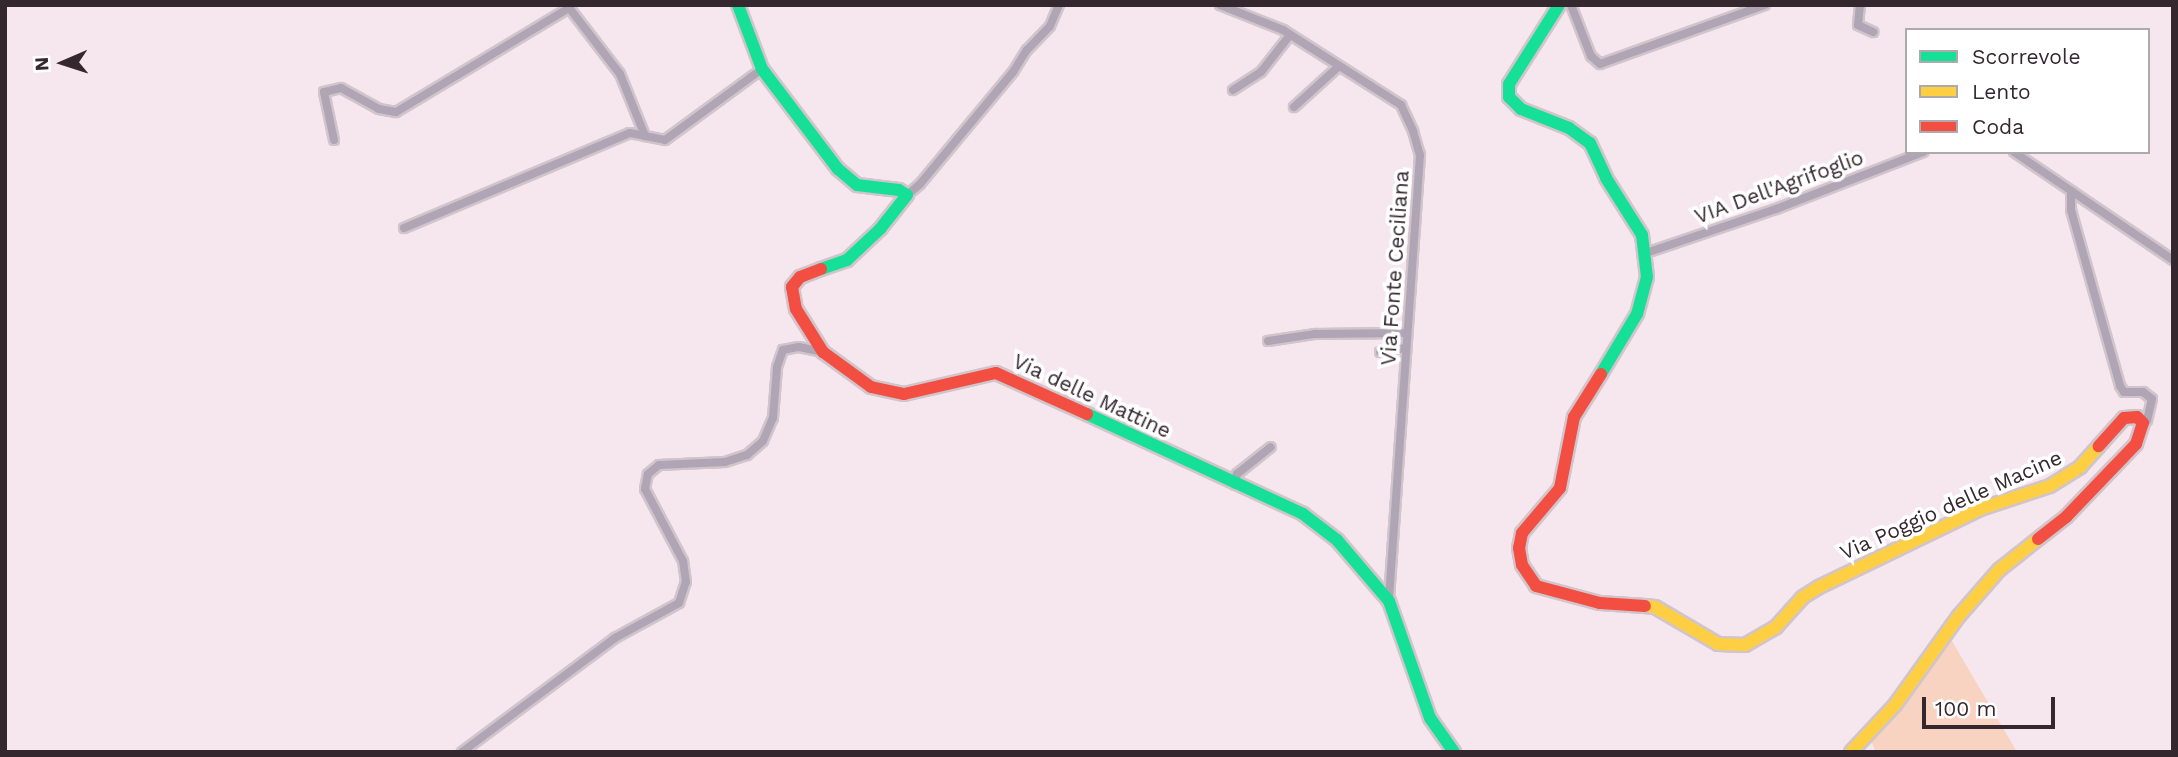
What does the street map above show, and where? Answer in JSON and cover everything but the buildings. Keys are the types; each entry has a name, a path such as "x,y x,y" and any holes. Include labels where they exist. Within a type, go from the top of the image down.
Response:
{"street":[{"path":"738,5 741,22 762,69 838,169 857,185 899,190 907,195 920,184 1013,72 1027,50 1050,26 1059,5"},
{"name":"Via Fonte Ceciliana","path":"1220,5 1290,35 1401,106 1413,131 1420,155 1388,601"},
{"name":"Via Poggio delle Macine","path":"1559,5 1509,84 1509,97 1521,109 1569,128 1590,143 1606,178 1637,223 1646,253 1643,299 1574,417 1560,488 1527,525 1520,539 1520,556 1526,573 1536,586 1546,591 1600,603 1645,604 1667,612 1718,643 1745,645 1776,627 1803,597 1819,587 1979,509 2050,486 2080,467 2123,418 2137,417 2143,423"},
{"path":"1571,5 1591,56 1600,64 1765,5"},
{"path":"1860,5 1858,25 1873,32"},
{"path":"334,140 324,92 341,88 379,109 396,112 568,7 620,74 645,136"},
{"path":"1233,90 1261,72 1290,35"},
{"path":"1294,107 1339,66"},
{"path":"404,228 630,133 665,141 762,69"},
{"name":"VIA Dell'Agrifoglio","path":"1646,253 1776,209 1918,154"},
{"path":"2017,154 2173,260"},
{"path":"1851,752 1895,705 1958,617 1999,570 2066,517 2136,444 2142,433 2152,399 2149,394 2143,392 2124,392 2120,386 2071,210 2071,191"},
{"name":"Via delle Mattine","path":"907,195 880,229 847,260 800,277 792,286 796,309 823,352 871,387 904,394 996,373 1024,383 1235,485 1303,514 1337,540 1388,601 1430,718 1454,752"},
{"path":"1268,341 1315,334 1407,332"},
{"path":"462,752 615,638 679,603 686,582 683,561 645,489 648,474 659,465 725,462 747,455 763,441 773,418 777,367 783,350 799,346 823,352"},
{"path":"1380,352 1406,348"},
{"path":"1235,485 1237,474 1271,447"}],"shaded area":[{"path":"1952,641 2017,752 1876,752 1871,741 1941,645"}],"traffic: fast":[{"path":"738,5 762,69 838,169 857,185 899,190 907,195 880,229 847,260 821,269"},
{"path":"1559,5 1509,84 1509,97 1521,109 1569,128 1590,143 1606,178 1642,235 1647,277 1637,314 1601,374"},
{"path":"1087,414 1303,514 1337,540 1389,601 1430,718 1454,752"}],"traffic: slow":[{"path":"1645,606 1655,607 1718,644 1745,645 1776,627 1803,597 1819,587 1980,509 2050,486 2080,467 2099,446"},
{"path":"1851,752 1895,705 1958,617 1999,570 2038,539"}],"traffic: jam":[{"path":"821,269 800,277 792,287 796,309 823,352 871,387 904,394 996,373 1087,414"},
{"path":"1601,374 1574,417 1560,488 1522,533 1519,548 1522,565 1536,586 1600,603 1645,606"},
{"path":"2038,539 2066,517 2136,444 2143,423 2137,417 2124,418 2099,446"}]}
